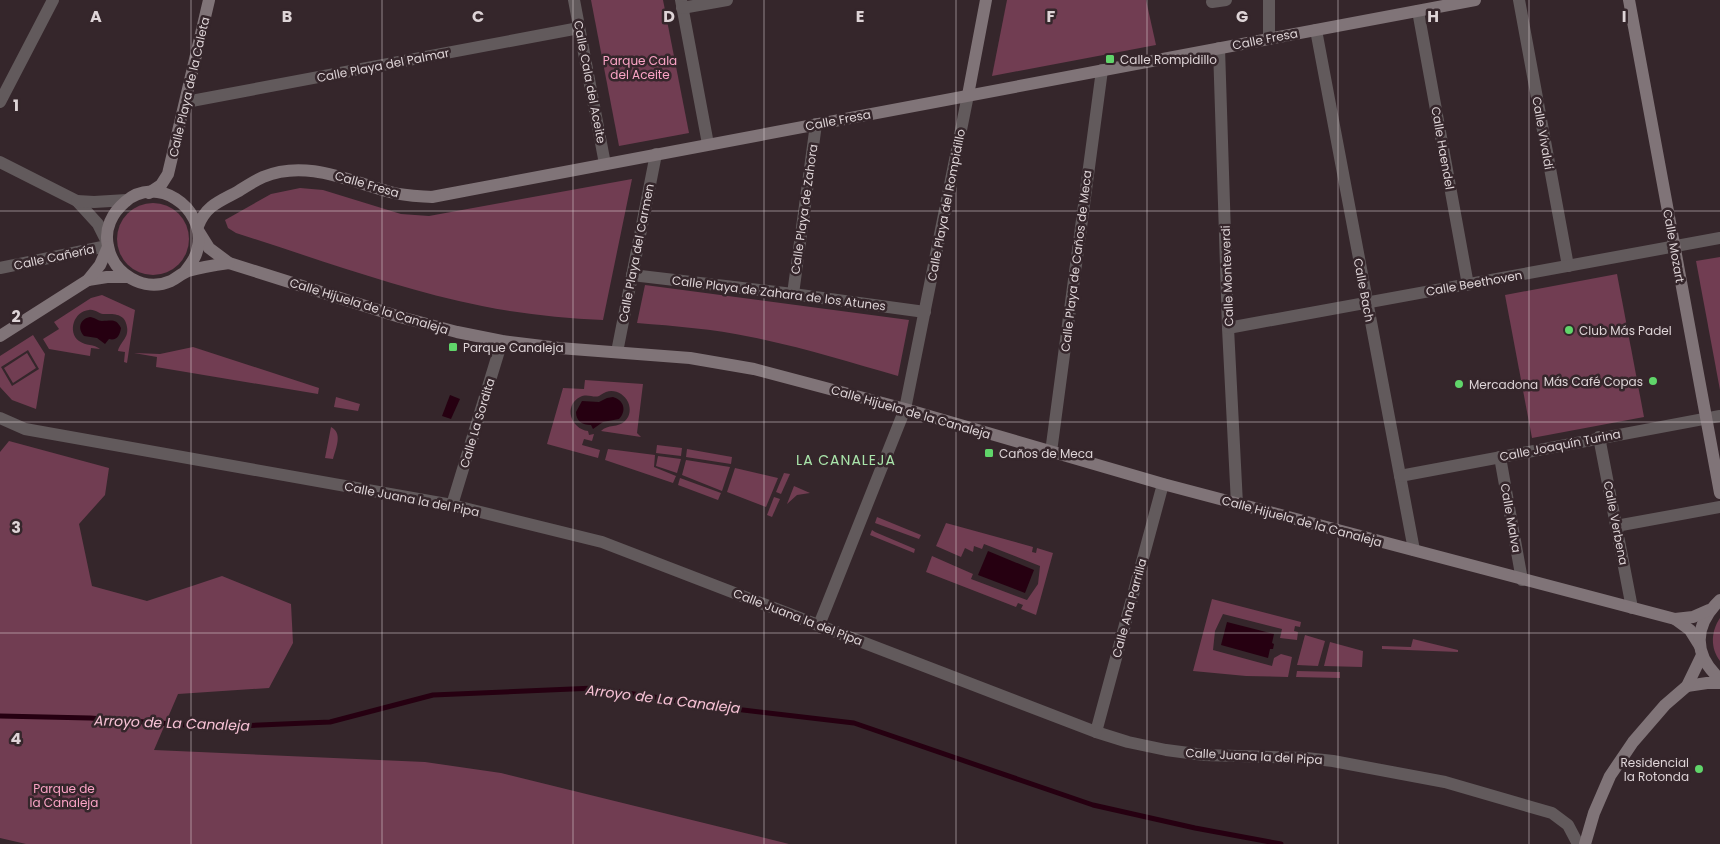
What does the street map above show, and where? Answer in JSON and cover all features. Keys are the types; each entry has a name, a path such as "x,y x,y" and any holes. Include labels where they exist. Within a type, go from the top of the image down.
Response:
{"street":[{"path":"0,102 53,0"},
{"name":"Calle Playa de la Caleta","path":"149,193 161,185 168,174 209,0"},
{"name":"Calle Cala del Aceite","path":"574,0 605,164"},
{"path":"708,144 681,4 727,0"},
{"name":"Calle Playa del Rompidillo","path":"819,625 905,409 986,0"},
{"path":"1212,2 1226,0"},
{"path":"1269,39 1270,0"},
{"name":"Calle Fresa","path":"208,208 264,177 292,171 320,172 344,177 391,192 411,196 432,197 1475,0"},
{"name":"Calle Vivaldi","path":"1519,0 1568,266"},
{"name":"Calle Mozart","path":"1629,0 1720,492"},
{"name":"Calle Haendel","path":"1418,11 1468,285"},
{"name":"Calle Playa del Palmar","path":"186,102 579,28"},
{"name":"Calle Bach","path":"1316,30 1414,550"},
{"name":"Calle Monteverdi","path":"1220,48 1228,328 1237,504"},
{"name":"Calle Playa de Caños de Meca","path":"1051,452 1102,70"},
{"name":"Calle Playa de Zahora","path":"793,294 816,124"},
{"name":"Calle Playa del Carmen","path":"617,352 656,154"},
{"path":"0,162 77,200 89,212 107,244 109,255 117,268 128,278"},
{"name":"Calle Playa de la Caleta","path":"168,174 171,188 181,203"},
{"path":"77,200 94,202 127,200 141,194 157,192 172,196 181,203 196,208 208,208"},
{"name":"Calle Hijuela de la Canaleja","path":"0,336 88,280 100,265 107,244 108,225 116,211 127,200"},
{"name":"Calle Hijuela de la Canaleja","path":"181,203 194,217 198,229 209,248 229,263 400,317 457,332 502,341 559,348 690,358 754,369 905,409 1163,484 1675,619 1693,617 1709,610"},
{"path":"184,273 193,261 198,247 198,229 201,217 208,208"},
{"name":"Calle Beethoven","path":"1228,328 1720,238"},
{"name":"Calle Cañería","path":"0,268 107,244"},
{"name":"Calle Hijuela de la Canaleja","path":"88,280 107,277 128,278 142,283 157,284 171,281 184,273 206,266 229,263"},
{"name":"Calle Playa de Zahara de los Atunes","path":"632,275 925,312"},
{"name":"Calle La Sordita","path":"452,505 502,341"},
{"name":"Calle Joaquín Turina","path":"1400,476 1599,437 1720,416"},
{"name":"Calle Juana la del Pipa","path":"0,418 24,429 452,505 602,542 1096,732 1128,742 1204,755 1306,758 1333,761 1446,782 1552,813 1568,825 1578,844"},
{"name":"Calle Verbena","path":"1599,437 1632,608"},
{"name":"Calle Malva","path":"1500,457 1522,580"},
{"name":"Calle Ana Parrilla","path":"1096,732 1163,484"},
{"path":"1616,526 1720,507"},
{"path":"1585,844 1594,813 1610,776 1628,748 1665,705 1687,686 1701,651 1701,626 1709,610 1720,600"},
{"name":"Calle Hijuela de la Canaleja","path":"1675,619 1690,630 1711,671 1720,679"},
{"path":"1687,686 1707,682 1720,683"}],"green space":[{"name":"Parque Cala del Aceite","path":"591,0 663,0 689,133 619,146"},
{"path":"1007,0 1146,0 1156,45 992,76"},
{"path":"632,179 603,320 557,317 512,311 420,291 236,233 228,228 225,220 271,194 300,188 323,190 401,214 429,216"},
{"path":"153,203 173,209 183,219 189,239 183,259 173,269 153,275 133,269 123,259 117,239 123,219 133,209"},
{"path":"1720,257 1720,390 1696,261"},
{"name":"Club Más Padel","path":"1617,274 1644,417 1532,438 1505,295"},
{"path":"645,285 909,320 898,376 807,350 737,334 637,323"},
{"path":"102,295 135,310 127,363 124,362 125,352 118,351 127,334 126,322 118,315 101,314 93,310 84,311 79,314 74,323 73,332 79,341 100,349 91,348 90,356 49,349 43,339 59,329 54,322 91,298"},
{"path":"33,335 45,354 36,409 12,400 0,387 0,356","holes":["28,350 39,369 12,386 1,367"]},
{"path":"193,347 319,388 318,394 156,367 157,357 134,353 160,354"},
{"path":"27,353 36,368 13,383 4,368"},
{"path":"585,380 643,384 637,433 641,437 601,431 607,427 622,423 627,419 630,412 628,402 624,397 619,393 609,391 599,396 585,395 580,397 575,401 571,411 571,417 577,426 588,431 589,435 594,434 592,441 584,439 582,445 600,450 598,458 547,444 563,388 584,389"},
{"path":"336,397 360,404 358,411 334,407"},
{"path":"331,427 335,430 338,437 333,459 325,458"},
{"name":"Parque de la Canaleja","path":"9,441 109,468 105,495 79,524 92,586 147,601 222,576 291,604 293,643 269,688 178,694 154,750 425,762 501,773 789,844 26,844 0,838 0,452"},
{"path":"657,445 682,448 681,456 656,453"},
{"path":"608,449 655,455 654,467 676,476 673,483 605,460"},
{"path":"687,449 732,457 731,464 686,457"},
{"path":"658,456 681,459 677,473 656,466"},
{"path":"686,460 730,467 722,491 682,475"},
{"path":"735,468 778,478 766,507 727,492"},
{"path":"784,473 790,474 781,494 776,492"},
{"path":"680,478 721,493 718,500 678,485"},
{"path":"794,486 810,493 797,495 787,504"},
{"path":"774,497 780,499 772,517 767,515"},
{"path":"877,517 921,535 919,539 875,523"},
{"path":"946,523 1033,547 1032,552 1036,553 1037,548 1053,553 1036,615 1021,609 1023,605 1018,603 1016,607 926,572 932,556 973,574 971,579 1027,600 1038,584 1040,566 984,544 982,549 974,546 973,552 965,548 961,557 936,546"},
{"path":"872,530 915,549 914,553 870,535"},
{"path":"1212,599 1301,622 1300,627 1295,626 1294,631 1298,632 1297,640 1280,638 1282,629 1223,614 1215,631 1213,650 1272,666 1274,658 1281,654 1292,657 1288,677 1246,676 1193,671"},
{"path":"1720,618 1720,661 1713,645 1713,634"},
{"path":"1305,635 1325,641 1318,666 1297,665"},
{"path":"1413,639 1458,650 1458,652 1382,649 1382,646 1411,647"},
{"path":"1330,642 1363,651 1362,667 1324,666"},
{"path":"1297,671 1340,672 1340,678 1296,677"}],"shaded area":[{"path":"90,317 100,321 115,321 121,328 119,335 114,339 109,339 105,344 97,338 84,336 80,327 84,320"},
{"path":"450,395 460,399 451,419 442,416"},
{"path":"613,397 622,403 624,409 619,419 603,422 593,429 591,425 578,420 576,412 582,401 599,402"},
{"path":"988,551 1034,570 1025,593 978,575"},
{"path":"1227,622 1274,634 1273,649 1270,649 1268,658 1221,645"}],"waterway":[{"name":"Arroyo de La Canaleja","path":"0,716 90,718 214,727 330,722 433,695 595,688 718,707 854,723 1093,805 1195,828 1281,844"}],"place":[{"name":"Calle Rompidillo","path":"1110,59"},
{"name":"Club Más Padel","path":"1569,330"},
{"name":"Parque Canaleja","path":"453,347"},
{"name":"Más Café Copas","path":"1653,381"},
{"name":"Mercadona","path":"1459,384"},
{"name":"Caños de Meca","path":"989,453"},
{"name":"Residencial la Rotonda","path":"1699,769"}],"district":[{"name":"LA CANALEJA","path":"846,460"}]}
